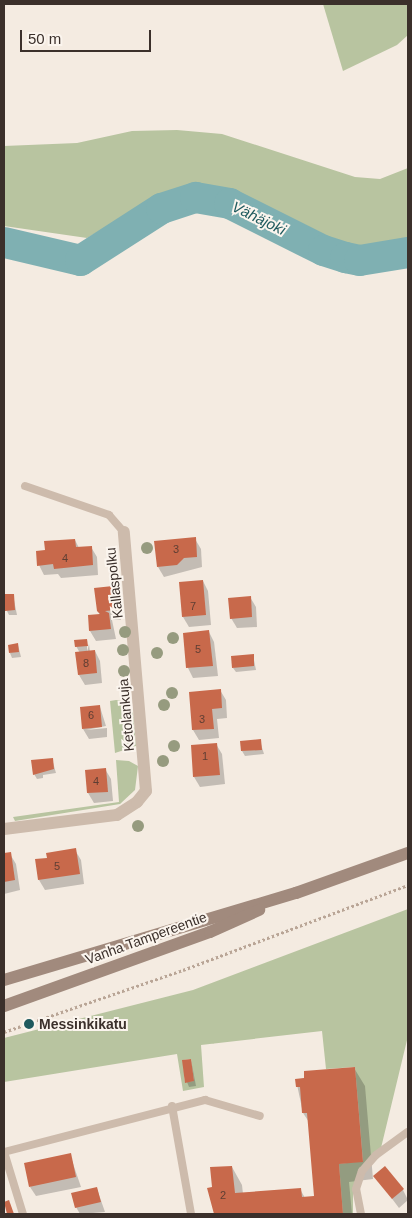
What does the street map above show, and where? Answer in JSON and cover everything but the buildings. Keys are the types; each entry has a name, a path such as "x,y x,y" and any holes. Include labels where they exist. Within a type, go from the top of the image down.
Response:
{"main road":[{"name":"Vanha Tampereentie","path":"4,980 296,893 408,853"},
{"name":"Vanha Tampereentie","path":"4,1006 210,932 296,893"}],"street":[{"name":"Kallaspolku","path":"124,532 134,631"},
{"name":"Ketolankuja","path":"4,829 117,815 142,796 147,783 134,631"}],"lane":[{"path":"25,486 109,515 120,524 124,532"},
{"path":"23,1214 4,1152 172,1106 205,1100 260,1116"},
{"path":"172,1106 191,1214"},
{"path":"361,1214 356,1189 362,1171 382,1150 408,1132"}],"path":[{"path":"4,1032 183,970 408,885"}],"green space":[{"path":"323,4 408,4 408,35 397,45 343,71"},
{"path":"177,130 222,134 355,177 380,179 408,168 408,245 340,249 238,201 199,190 165,193 87,238 4,226 4,146 77,143 132,131"},
{"path":"110,701 126,701 133,712 136,746 115,753"},
{"path":"116,760 129,761 138,766 135,790 120,804 15,821 13,817 119,802"},
{"path":"408,909 408,1036 381,1148 353,1191 353,1214 343,1214 339,1164 363,1161 355,1067 326,1069 322,1031 201,1045 204,1087 183,1091 177,1054 4,1082 4,1038 193,990","holes":["191,1059 194,1081 185,1082 183,1060"]}],"waterway":[{"name":"Vähäjoki","path":"4,242 80,260 161,208 195,197 229,203 323,250 345,257 359,260 408,252"}],"place":[{"name":"Messinkikatu","path":"29,1024"}]}
